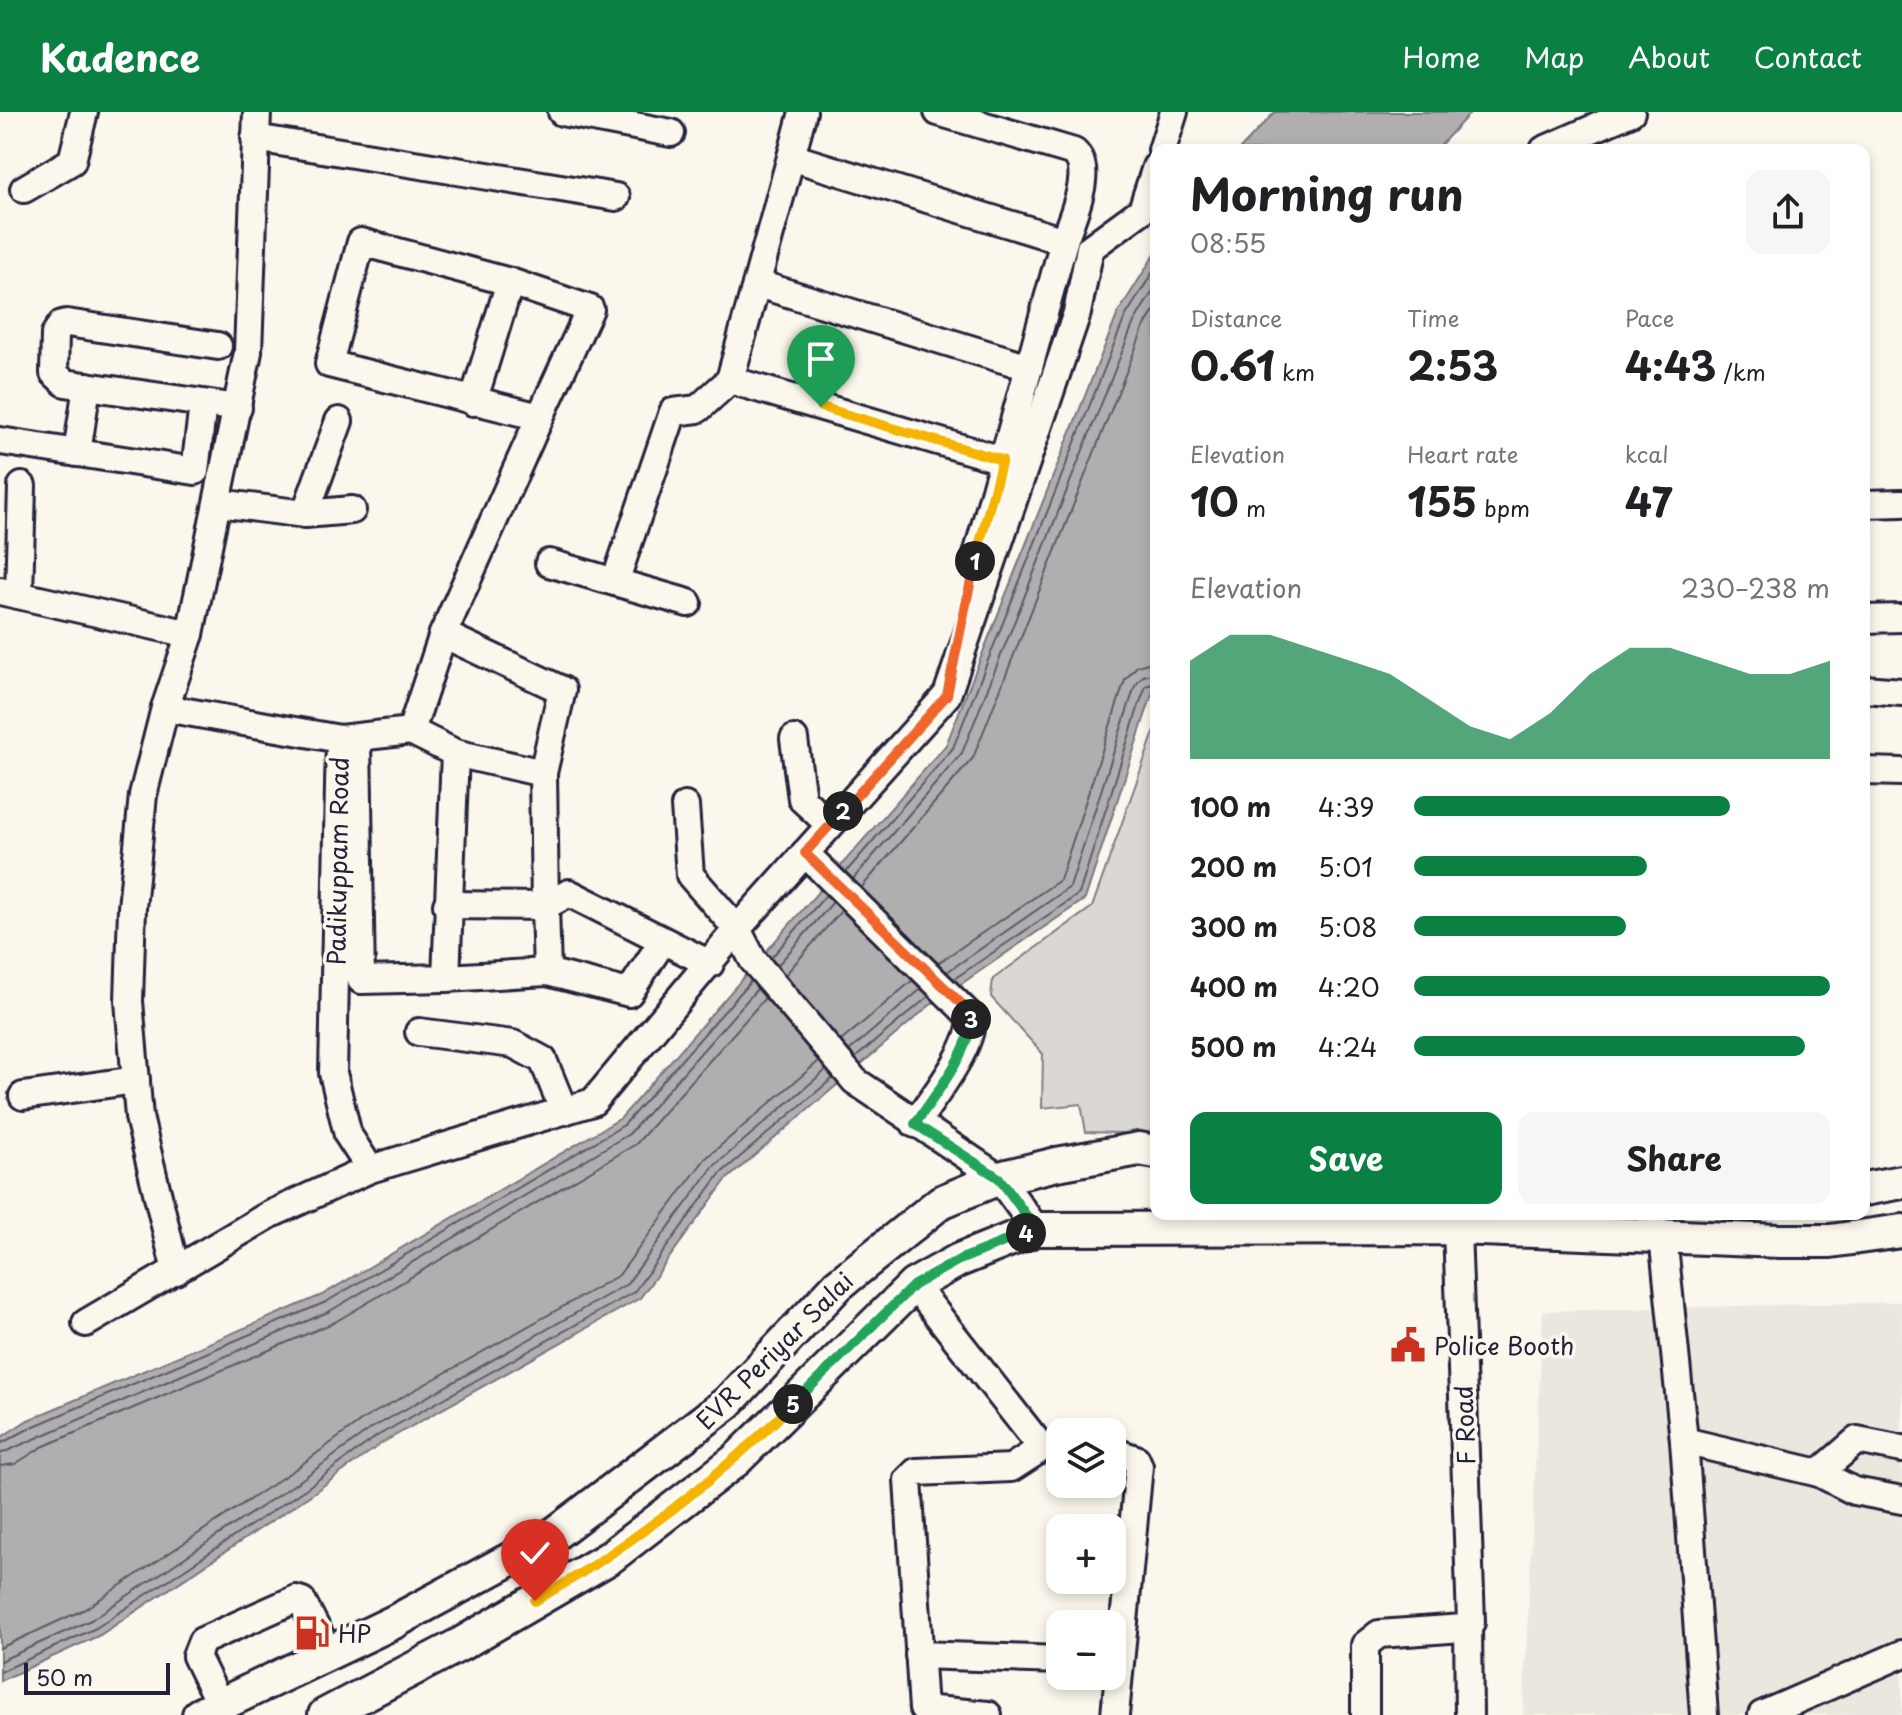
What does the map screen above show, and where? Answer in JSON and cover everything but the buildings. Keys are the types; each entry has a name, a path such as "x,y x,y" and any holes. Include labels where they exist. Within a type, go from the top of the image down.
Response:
{"main road":[{"name":"EVR Periyar Salai","path":"210,1710 329,1653 548,1539 727,1403 838,1285 893,1237 941,1202 999,1178 1139,1149 1150,1151"},
{"path":"1870,1188 1902,1182"},
{"path":"325,1715 461,1644 609,1558 736,1460 914,1285 959,1260 1036,1229 1185,1221 1830,1241 1902,1231"}],"street":[{"path":"24,189 72,161 84,112"},
{"path":"176,1271 139,1117 129,1001 132,908 143,795 165,708 190,634 248,352 257,112"},
{"path":"562,112 671,133"},
{"path":"615,582 673,412 698,409 730,380 803,112"},
{"path":"938,112 1074,152 1080,158 1084,174 966,595 947,695"},
{"path":"1164,144 1174,112"},
{"path":"1558,144 1631,112"},
{"path":"255,138 616,197"},
{"path":"791,157 1064,241"},
{"path":"86,1323 269,1215 370,1169 593,1102 737,929 947,695 1077,313 1090,248 1142,210 1150,185"},
{"path":"411,731 443,634 590,309 510,282 361,242 329,364 540,417"},
{"path":"473,402 510,282"},
{"path":"758,284 1029,367"},
{"path":"218,346 94,325 62,324 55,334 56,378 65,383 238,408"},
{"path":"730,380 1002,460"},
{"path":"77,453 87,386"},
{"path":"0,441 195,471 203,404"},
{"path":"305,514 339,421"},
{"path":"22,486 9,593 190,634"},
{"path":"218,503 305,514 352,510"},
{"path":"1870,504 1902,503"},
{"path":"549,563 688,603"},
{"path":"1870,619 1902,618"},
{"path":"443,634 562,690 543,773 547,972"},
{"path":"1870,689 1902,692"},
{"name":"Padikuppam Road","path":"165,708 348,738 333,1073 348,1135 370,1169"},
{"path":"543,773 455,753 411,731 348,738 361,980 547,972 629,993 662,942"},
{"path":"794,739 802,799 830,825"},
{"path":"446,978 455,753"},
{"path":"1870,771 1902,772"},
{"path":"685,806 690,875 737,929 753,960 855,1081 999,1178 1036,1229"},
{"path":"805,853 968,1010 972,1023 947,1077 915,1124"},
{"path":"447,905 545,906 569,893 710,964"},
{"path":"419,1032 513,1044 543,1060 564,1111"},
{"path":"23,1096 136,1080"},
{"name":"F Road","path":"1457,1228 1469,1715"},
{"path":"1663,1236 1684,1441 1704,1715"},
{"path":"914,1285 1046,1441"},
{"path":"1819,1473 1857,1440 1902,1449"},
{"path":"1684,1441 1819,1473 1854,1491 1902,1500"},
{"path":"988,1715 924,1710 909,1476 916,1472 1011,1468 1046,1450"},
{"path":"1122,1610 1139,1466 1136,1459 1126,1456"},
{"path":"210,1710 196,1656 202,1641 288,1600 302,1601 329,1653"},
{"path":"1365,1715 1363,1651 1379,1634 1469,1624"},
{"path":"1762,1715 1902,1654"},
{"path":"919,1655 1046,1660"},
{"path":"1115,1690 1115,1715"}],"shaded area":[{"path":"1150,744 1150,1134 1086,1132 1081,1104 1042,1108 1043,1054 991,997 993,979 1092,907"},
{"path":"1902,1302 1902,1715 1523,1715 1543,1311"}],"water":[{"path":"1275,112 1471,112 1442,144 1245,144"},
{"path":"1150,262 1150,700 1085,899 929,1006 726,1180 640,1298 382,1443 312,1494 100,1635 0,1681 0,1438 28,1420 322,1295 621,1118 946,745 1118,313"}],"place":[{"name":"Police Booth","path":"1408,1345"},
{"name":"HP","path":"312,1633"}],"route":[{"path":"535,1601 609,1558 736,1460 914,1285 959,1260 1036,1229 999,1178 915,1124 947,1077 971,1029 968,1010 805,853 947,695 966,595 1002,460 821,407"}]}
